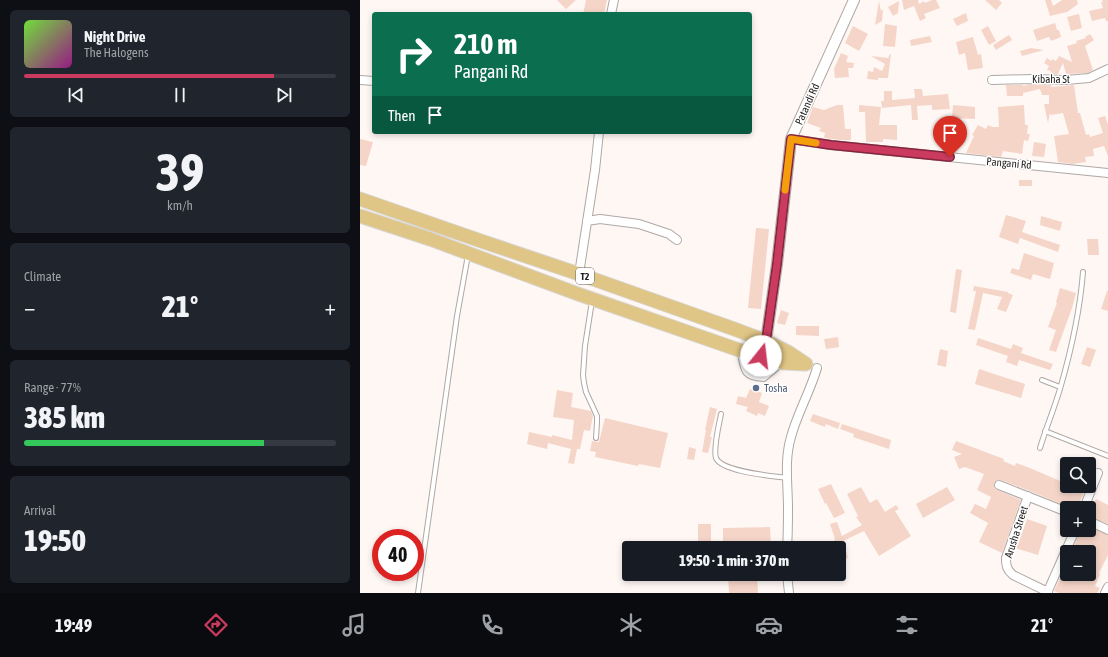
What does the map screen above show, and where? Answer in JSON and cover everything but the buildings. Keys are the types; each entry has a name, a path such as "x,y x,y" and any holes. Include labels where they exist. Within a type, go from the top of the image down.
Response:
{"highway":[{"name":"T2","path":"360,199 579,274 766,341 788,352 806,364 784,363 739,350 592,299 430,239 360,216"},
{"path":"430,239 434,224"},
{"path":"472,255 481,241"}],"street":[{"path":"612,12 614,0"},
{"name":"Patandi Rd","path":"761,356 766,341 777,264 791,139 854,0"},
{"name":"Kibaha St","path":"992,80 1066,80 1089,78 1108,69"},
{"path":"360,80 372,81"},
{"path":"579,274 595,170 599,134"},
{"name":"Pangani Rd","path":"791,139 831,145 1108,173"},
{"path":"587,221 600,219 639,224 669,234 677,240"},
{"path":"787,541 787,478 790,437 813,384 817,368"},
{"path":"1087,501 1098,473"},
{"path":"999,485 1060,509"},
{"name":"Arusha Street","path":"1028,496 1006,558 1006,568 1013,575 1048,592"},
{"path":"1096,524 1108,530"},
{"path":"1048,592 1071,537"},
{"path":"788,581 789,593"},
{"path":"1105,593 1108,587"}],"lane":[{"path":"418,593 457,316 472,255"},
{"path":"1040,448 1067,364 1081,296 1083,272"},
{"path":"592,299 585,346 583,375 586,392 596,416 596,438"},
{"path":"739,350 744,372 759,379 764,380 784,363"},
{"path":"1042,380 1060,387"},
{"path":"720,414 716,440 716,454 720,463 730,468 747,472 787,478"},
{"path":"1045,431 1108,456"}],"slow traffic":[{"path":"785,190 791,139 816,143"}],"place":[{"name":"Tosha","path":"756,388"}],"route":[{"path":"761,356 766,341 777,264 791,139 831,145 950,157"}]}
